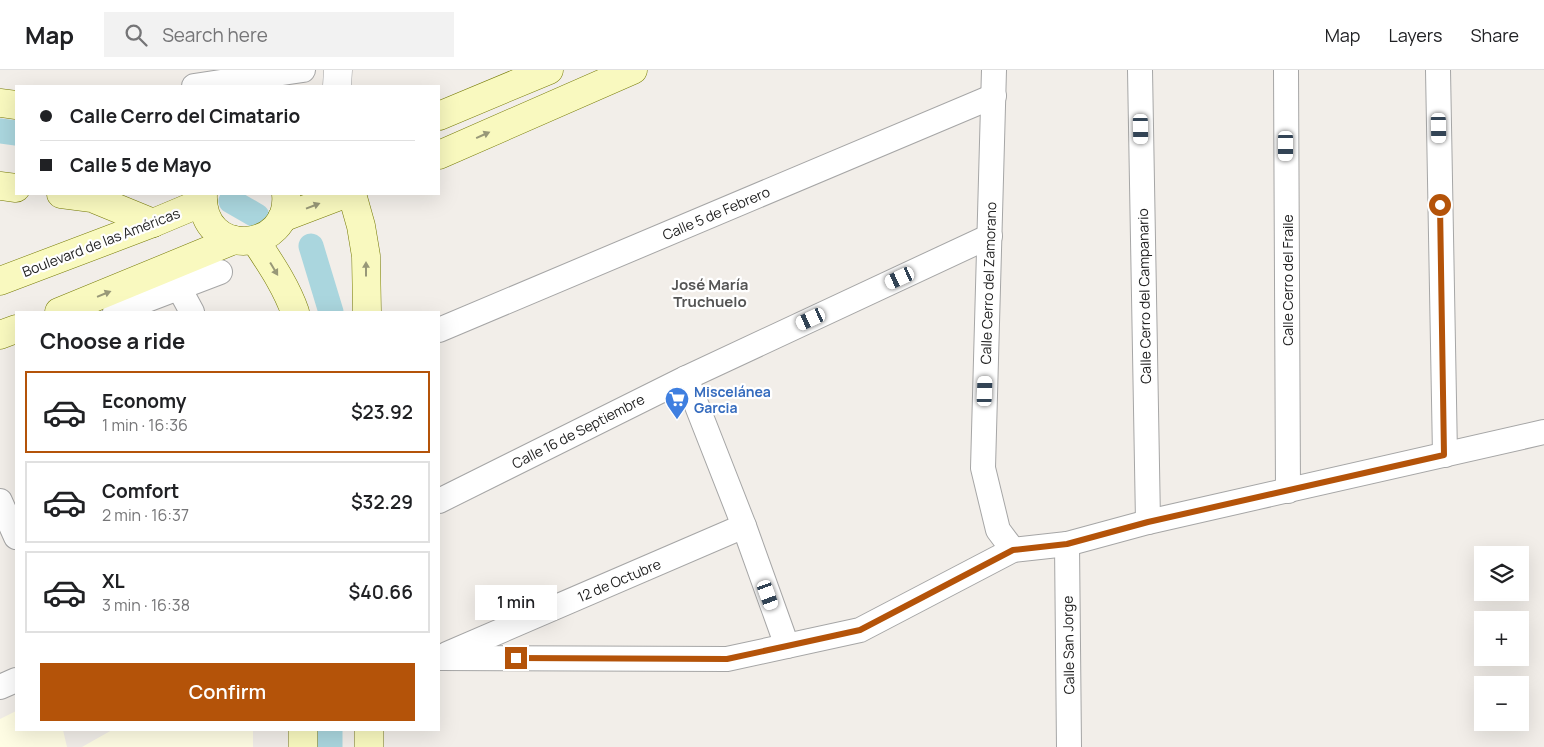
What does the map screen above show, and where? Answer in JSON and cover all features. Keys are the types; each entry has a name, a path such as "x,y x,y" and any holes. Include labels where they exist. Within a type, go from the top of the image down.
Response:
{"main road":[{"path":"440,116 550,70"},
{"path":"440,155 634,70"},
{"path":"0,103 15,105"},
{"path":"0,186 15,188"},
{"path":"69,195 92,198 153,223"},
{"path":"62,311 244,240 272,232 284,206 340,195"},
{"path":"352,195 361,226 366,256 367,311"},
{"path":"203,198 207,220 212,228 222,235 244,240 286,291 295,311"},
{"name":"Boulevard de las Américas","path":"0,281 153,223 203,198"},
{"path":"0,335 15,329"},
{"path":"303,731 303,747"},
{"path":"369,731 369,747"}],"street":[{"path":"188,70 193,85"},
{"path":"200,85 303,70"},
{"path":"338,70 338,85"},
{"name":"Calle Cerro del Zamorano","path":"994,70 983,468 998,530 1013,550"},
{"name":"Calle Cerro del Campanario","path":"1140,70 1148,522"},
{"name":"Calle Cerro del Fraile","path":"1286,70 1288,491"},
{"path":"1438,70 1444,455"},
{"name":"Calle 5 de Febrero","path":"440,330 994,96"},
{"name":"Calle 16 de Septiembre","path":"440,501 686,378 990,236"},
{"path":"118,311 220,272"},
{"path":"179,288 191,311"},
{"path":"686,378 744,526 787,646"},
{"path":"440,658 727,659 860,630 1013,550 1067,544 1148,522 1544,432"},
{"path":"0,501 15,535"},
{"name":"12 de Octubre","path":"440,658 744,526"},
{"name":"Calle San Jorge","path":"1067,544 1069,747"},
{"path":"0,687 15,680"}],"shaded area":[{"path":"15,712 15,731 63,731 67,747 0,747 0,719"},
{"path":"110,731 253,731 253,747 82,747"}],"waterway":[{"path":"0,131 15,133"},
{"path":"231,201 257,216"},
{"path":"311,246 331,311"},
{"path":"330,731 330,747"}],"place":[{"name":"Miscelánea Garcia","path":"677,420"}],"district":[{"name":"José María Truchuelo","path":"710,292"}],"route":[{"path":"516,658 727,659 787,646 860,630 1013,550 1067,544 1148,522 1444,455 1440,205"}]}
